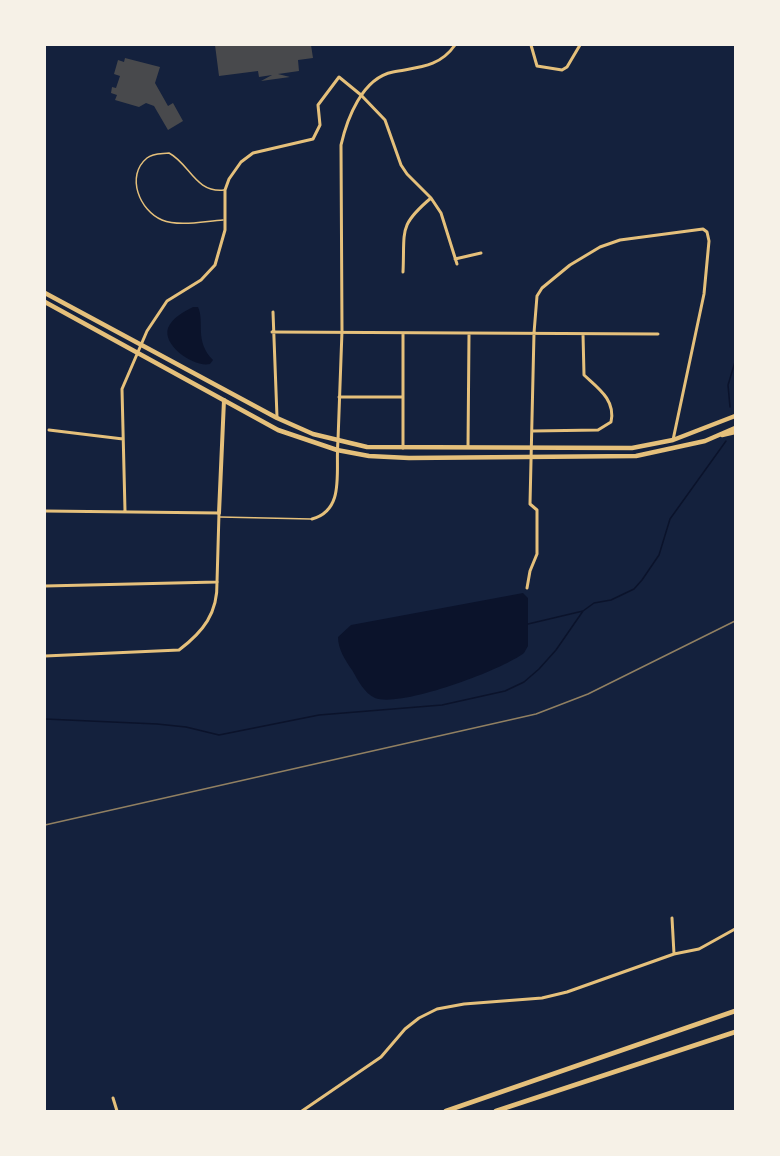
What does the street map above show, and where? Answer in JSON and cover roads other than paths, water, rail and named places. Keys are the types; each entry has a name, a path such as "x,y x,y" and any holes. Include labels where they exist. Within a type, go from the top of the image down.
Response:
{"highway":[{"path":"446,1111 735,1011"},
{"path":"496,1111 735,1032"}],"main road":[{"path":"45,293 277,418 313,435 367,447 632,448 673,440 735,416"},
{"path":"45,302 278,430 337,450 369,456 409,458 636,456 681,448 735,430"},
{"path":"219,515 224,400"}],"street":[{"path":"312,519 323,516 335,502 342,332 341,145 347,119 361,94 384,75 422,68 442,59 455,45"},
{"path":"531,45 537,66 562,70 567,67 580,45"},
{"path":"125,512 122,389 141,344 155,317 167,301 201,280 215,265 223,245 225,190 235,170 253,153 313,139 320,125 318,105 339,77 361,94 385,120 397,156 407,174 431,198 441,213 457,264"},
{"path":"404,272 405,225 411,216 431,198"},
{"path":"527,588 530,571 537,555 537,510 530,504 535,306 542,288 570,265 600,247 620,240 698,229 708,232 709,241 704,294 673,440"},
{"path":"456,259 481,253"},
{"path":"273,312 277,418"},
{"path":"272,332 469,335 658,334"},
{"path":"403,334 403,448"},
{"path":"533,431 598,430 611,422 612,411 608,399 584,375 583,334"},
{"path":"468,449 469,335"},
{"path":"339,397 402,397"},
{"path":"49,430 123,439"},
{"path":"45,511 219,515 216,606 206,623 179,650 45,656"},
{"path":"45,586 217,582"},
{"path":"672,918 674,954"},
{"path":"302,1111 381,1057 405,1029 418,1018 437,1009 464,1004 542,998 567,992 674,954 699,949 735,928"},
{"path":"113,1098 117,1111"}],"lane":[{"path":"224,220 163,220 143,205 138,195 138,175 145,159 153,154 169,153 181,162 198,183 210,189 225,190"},
{"path":"219,515 312,519"}],"water":[{"path":"193,307 198,307 200,313 202,339 207,353 213,360 210,364 196,363 181,354 167,335 172,321"},
{"path":"523,593 528,598 528,646 524,653 495,669 428,693 388,700 375,698 362,686 339,646 338,637 351,625"}],"waterway":[{"path":"730,407 728,385 735,362"},
{"path":"45,719 157,724 186,727 219,735 319,715 442,705 505,691 524,682 539,669 556,650 583,611 594,603 611,600 634,589 642,580 659,555 670,519 726,441"},
{"path":"528,624 583,611"}],"railway":[{"path":"45,825 536,714 588,694 735,621"}]}
